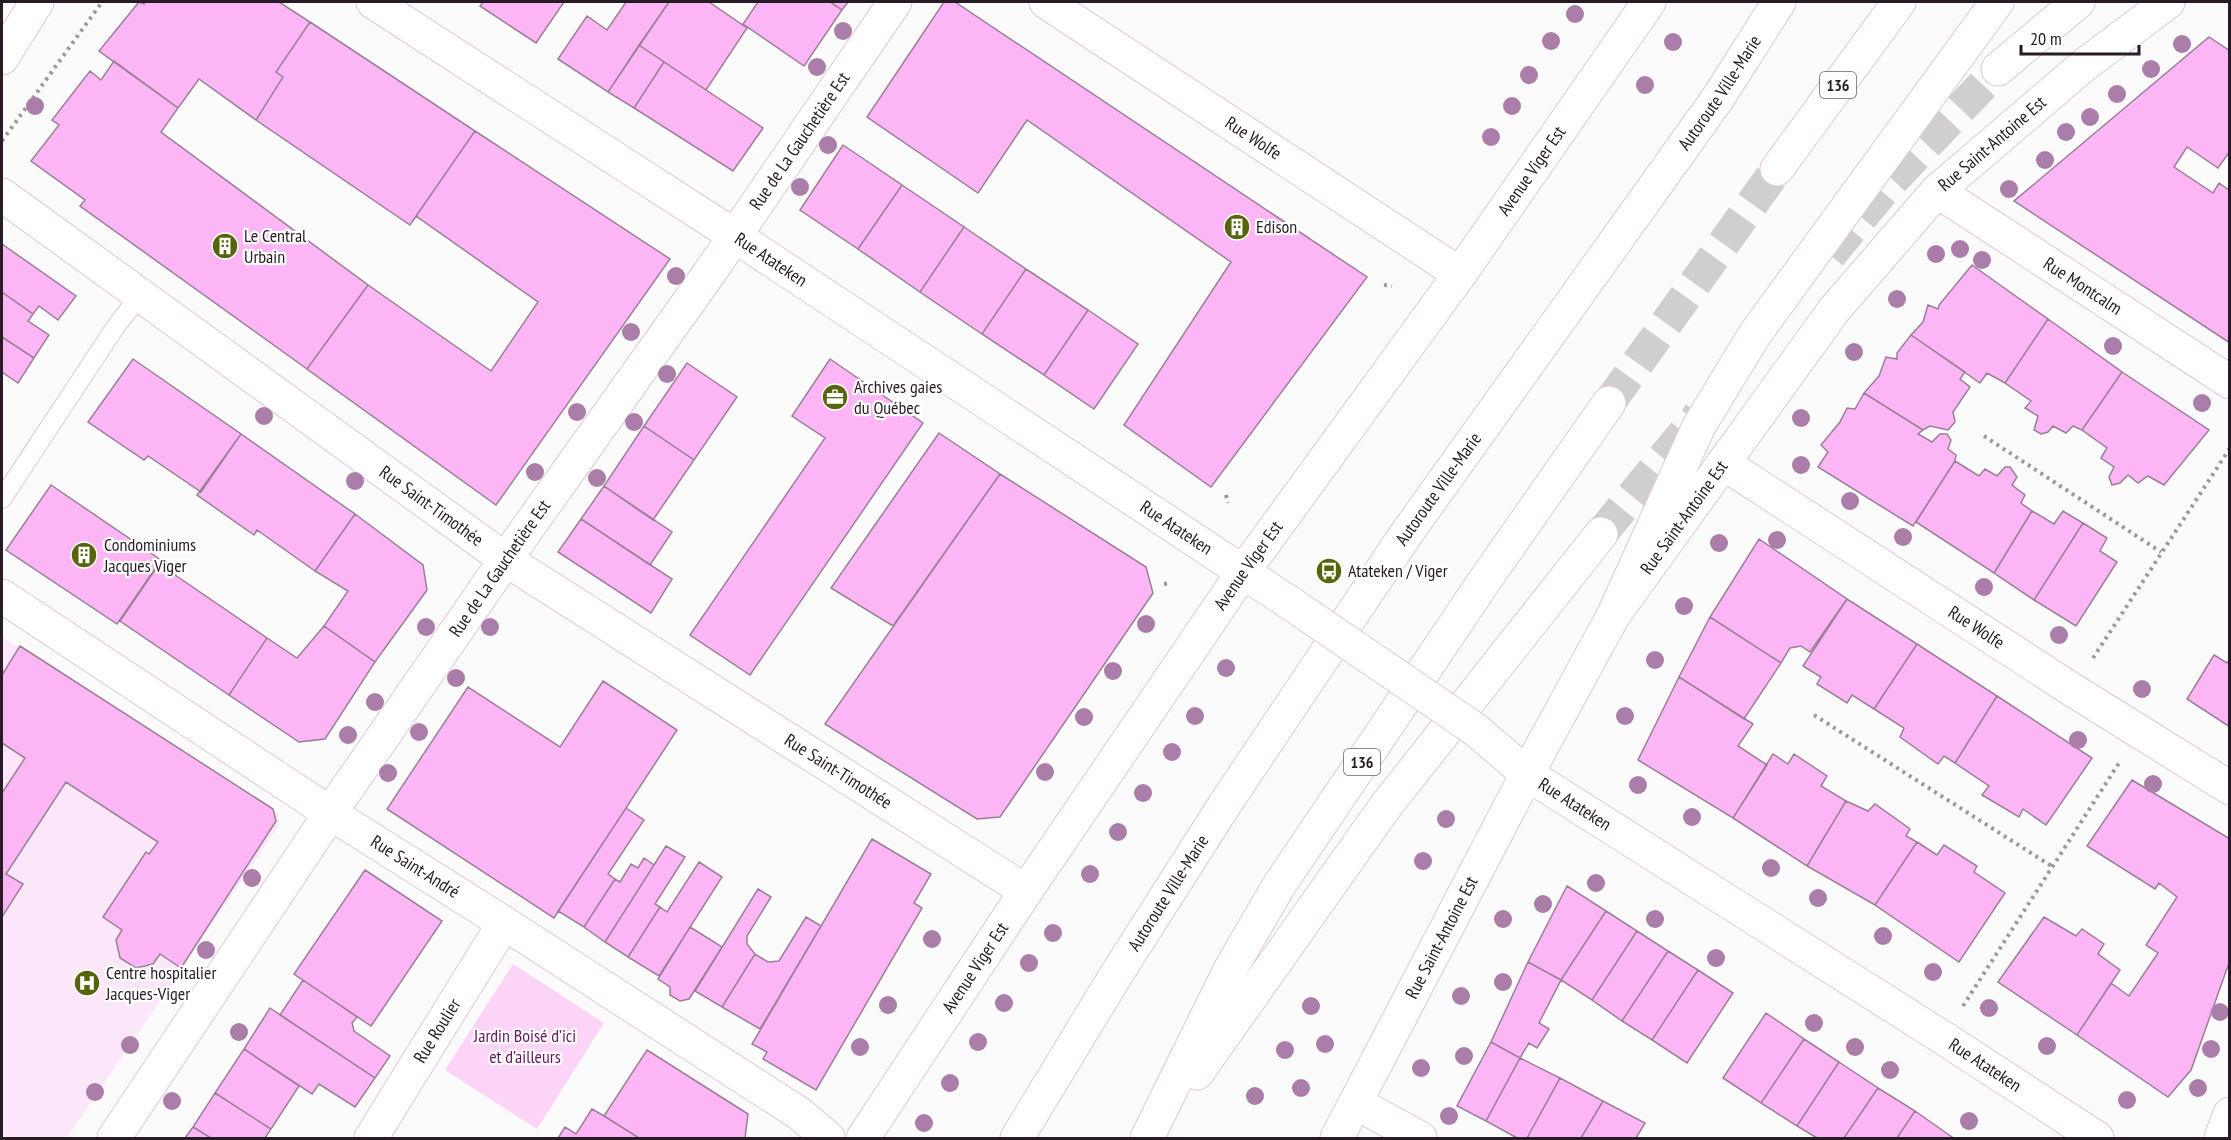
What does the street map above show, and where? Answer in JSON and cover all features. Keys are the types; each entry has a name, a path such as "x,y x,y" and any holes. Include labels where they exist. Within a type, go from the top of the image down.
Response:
{"main road":[{"path":"2,58 37,2"},
{"name":"Rue Atateken","path":"373,2 735,236 1290,603 1476,730 1527,774 2097,1138"},
{"name":"Rue de La Gauchetière Est","path":"114,1138 330,813 735,236 895,2"},
{"name":"Rue Wolfe","path":"1046,2 1460,274"},
{"name":"Avenue Viger Est","path":"863,1138 1026,891 1243,572 1460,274 1649,2"},
{"name":"Autoroute Ville-Marie","path":"1017,1138 1116,975 1225,804 1337,636 1404,537 1718,98 1779,2"},
{"name":"136","path":"1777,169 1899,2"},
{"path":"1613,616 1699,426 1755,334 1997,2"},
{"path":"1998,69 2078,2"},
{"name":"Rue Saint-Antoine Est","path":"1337,1138 1527,774 1613,616 1834,310 1936,190 2083,66 2168,2"},
{"name":"Rue Montcalm","path":"1936,190 2229,382"},
{"name":"Rue Saint-Timothée","path":"2,195 139,297 506,560 1026,891"},
{"name":"136","path":"1147,1138 1231,968 1278,887 1485,580 1609,403"},
{"name":"Rue Wolfe","path":"1723,464 2229,789"},
{"path":"1151,1138 1385,807 1601,534"},
{"name":"Rue Saint-André","path":"2,596 330,813 800,1114 828,1138"},
{"name":"Rue Roulier","path":"371,1138 504,923"},
{"path":"1356,1103 1420,1138"},
{"path":"2221,1138 2229,1114"}],"lane":[{"path":"2,499 116,326 139,297"}],"path":[{"path":"2,141 102,2"},
{"path":"1384,285 1392,286"},
{"path":"1984,436 2162,552"},
{"path":"2087,667 2229,448"},
{"path":"1226,495 1228,503"},
{"path":"1164,584 1171,583"},
{"path":"1814,715 2052,867"},
{"path":"1962,1008 2124,754"}],"shaded area":[{"name":"Centre hospitalier Jacques-Viger","path":"2,637 278,813 278,827 67,1138 2,1138"}],"green space":[{"name":"Jardin Boisé d’ici et d’ailleurs","path":"513,964 604,1023 537,1129 445,1070"}],"building":[{"path":"139,2 144,4 145,2 279,2 310,22 276,72 283,77 256,120 199,79 178,108 99,51"},
{"path":"483,2 564,2 536,43 480,6"},
{"path":"626,2 669,2 608,92 558,59 587,16 607,30"},
{"path":"669,2 709,2 747,28 706,90 639,45"},
{"path":"758,2 830,2 842,10 804,66 743,24"},
{"path":"830,2 848,2 842,10"},
{"name":"Edison","path":"944,2 955,2 1367,277 1211,487 1124,425 1231,262 1027,120 978,193 867,117"},
{"path":"310,22 475,131 410,225 256,120 283,77 276,72"},
{"path":"2209,37 2230,51 2230,151 2218,168 2187,147 2174,167 2213,193 2219,183 2230,191 2230,343 2014,201"},
{"path":"639,45 664,62 634,108 608,92"},
{"name":"Le Central Urbain","path":"114,61 178,108 161,132 368,285 307,369 80,206 85,200 31,161 59,125 52,120 90,71 101,80"},
{"path":"664,62 763,128 733,171 634,108"},
{"path":"475,131 670,259 496,505 307,369 368,285 491,371 538,302 416,216"},
{"path":"843,145 902,185 858,249 800,210"},
{"path":"902,185 964,227 920,292 858,249"},
{"path":"964,227 1026,269 982,334 920,292"},
{"path":"2,244 76,296 58,320 39,306 33,314 2,292"},
{"path":"1972,265 2048,319 2005,383 1987,373 1980,383 1911,335 1923,322 1928,305 1938,309"},
{"path":"1026,269 1088,310 1044,375 982,334"},
{"path":"2,292 33,314 28,321 49,335 34,358 2,337"},
{"path":"1088,310 1138,344 1094,409 1044,375"},
{"path":"2048,319 2122,372 2082,430 2073,426 2066,433 2053,426 2048,432 2041,434 2034,430 2038,416 2025,408 2031,401 2005,383"},
{"path":"1911,335 1965,372 1960,379 1970,387 1953,412 1955,422 1948,430 1930,426 1923,430 1864,393 1879,376 1886,357 1897,359 1897,353"},
{"path":"2,337 34,358 18,383 2,372"},
{"name":"Condominiums Jacques Viger","path":"133,359 241,434 201,492 148,456 144,460 88,422"},
{"path":"830,359 923,423 750,675 690,635 825,438 792,416"},
{"path":"687,363 737,397 694,460 644,426"},
{"path":"2122,372 2209,430 2164,485 2148,476 2138,483 2128,475 2120,483 2112,485 2109,477 2114,467 2101,458 2107,448 2082,430"},
{"path":"1864,393 1923,430 1918,434 1932,442 1940,434 1947,434 1951,440 1948,449 1956,455 1955,461 1913,526 1818,467 1828,452 1821,445 1840,422 1847,408 1855,409"},
{"path":"644,426 694,460 653,520 604,486"},
{"path":"939,433 1000,474 893,626 831,588"},
{"name":"Condominiums Jacques Viger","path":"241,434 355,514 315,571 257,530 254,535 197,495"},
{"path":"1955,461 1979,476 1985,469 1997,476 2005,467 2010,467 2017,477 2012,485 2025,495 2021,503 2032,511 1994,573 1916,522"},
{"path":"1000,474 1146,567 1153,593 1000,817 977,819 825,724"},
{"name":"Condominiums Jacques Viger","path":"51,485 161,560 117,624 6,550"},
{"path":"604,486 672,532 650,565 581,519"},
{"path":"2032,511 2054,524 2063,511 2083,523 2034,600 1994,573"},
{"path":"355,514 423,565 427,590 375,662 324,626 348,591 315,571"},
{"path":"581,519 672,579 651,613 558,552"},
{"path":"2083,523 2107,538 2100,551 2117,562 2076,626 2034,600"},
{"path":"1759,539 1847,599 1810,652 1801,646 1790,648 1781,663 1710,617"},
{"name":"Condominiums Jacques Viger","path":"159,564 267,638 229,695 120,621"},
{"path":"1847,599 1917,644 1874,709 1852,695 1847,703 1817,684 1821,677 1803,666"},
{"path":"1710,617 1781,663 1744,719 1679,677"},
{"path":"324,626 375,662 325,739 299,742 229,695 267,638 297,658"},
{"path":"1917,644 1997,696 1955,763 1944,756 1938,764 1900,737 1904,728 1874,709"},
{"path":"20,646 273,809 276,821 181,968 160,954 153,964 136,968 120,958 116,940 122,930 103,917 146,852 149,854 158,842 66,782 6,874 23,884 2,917 2,793 25,758 2,743 2,675"},
{"path":"2214,655 2227,663 2230,659 2230,727 2187,699"},
{"path":"1679,677 1753,724 1738,746 1767,765 1733,818 1638,760"},
{"path":"603,681 677,730 554,918 387,809 468,687 560,747"},
{"path":"1997,696 2092,758 2046,825 2023,809 2019,817 1982,795 1989,786 1955,763"},
{"path":"1773,754 1788,764 1794,754 1827,776 1821,786 1846,801 1807,866 1733,818"},
{"path":"2132,780 2230,839 2230,960 2191,1070 2168,1097 2077,1035 2111,983 2129,996 2158,953 2146,945 2177,897 2159,883 2155,889 2087,846"},
{"path":"1846,801 1868,811 1875,804 1910,829 1906,836 1917,842 1875,905 1807,866"},
{"path":"626,808 644,820 608,874 615,879 584,927 558,911"},
{"path":"872,839 931,874 914,903 922,908 816,1090 763,1059 767,1052 752,1044"},
{"path":"1917,842 1937,855 1944,845 1977,866 1974,872 2005,893 1959,962 1875,905"},
{"path":"666,846 685,857 655,904 660,907 628,957 605,942"},
{"path":"644,858 654,865 605,942 584,927 615,879 620,882 631,864 638,868"},
{"path":"699,862 722,877 659,976 628,957 660,907 667,912"},
{"path":"365,870 442,921 371,1026 294,974"},
{"path":"1567,886 1606,911 1561,980 1528,962"},
{"path":"758,889 771,897 747,936 747,944 755,954 722,1007 695,991"},
{"path":"1606,911 1637,931 1592,1000 1561,980"},
{"path":"806,917 821,926 760,1029 722,1007 755,954 768,962 779,961"},
{"path":"2044,917 2076,936 2082,929 2104,944 2098,954 2120,970 2077,1035 1998,982"},
{"path":"690,927 722,947 689,999 680,1001 670,995 670,987 658,979"},
{"path":"1637,931 1668,951 1622,1021 1592,1000"},
{"path":"1668,951 1698,970 1652,1040 1622,1021"},
{"path":"1528,962 1561,980 1539,1023 1549,1029 1537,1048 1529,1043 1520,1058 1491,1042"},
{"path":"1698,970 1733,993 1687,1063 1652,1040"},
{"path":"303,980 357,1017 352,1023 354,1031 390,1056 375,1078 280,1015"},
{"path":"270,1008 375,1078 355,1107 319,1084 312,1094 244,1049"},
{"path":"1766,1013 1804,1039 1761,1103 1723,1078"},
{"path":"1804,1039 1839,1062 1797,1126 1761,1103"},
{"path":"1491,1042 1520,1058 1486,1121 1457,1106"},
{"path":"244,1049 299,1086 271,1129 215,1093"},
{"path":"647,1050 748,1114 745,1138 639,1138 604,1116"},
{"path":"1520,1058 1560,1078 1527,1138 1517,1138 1486,1121"},
{"path":"1839,1062 1878,1088 1844,1138 1817,1138 1797,1126"},
{"path":"1560,1078 1603,1101 1581,1138 1527,1138"},
{"path":"1878,1088 1915,1111 1897,1138 1844,1138"},
{"path":"215,1093 271,1129 265,1138 211,1138 193,1127"},
{"path":"1603,1101 1645,1123 1636,1138 1581,1138"},
{"path":"592,1109 639,1138 558,1138 565,1127 576,1134"},
{"path":"1915,1111 1952,1137 1897,1138"},
{"path":"193,1127 211,1138 185,1138"}],"tunnel":[{"path":"1830,255 1888,185 1998,69"},
{"path":"1609,403 1777,169"},
{"path":"1601,534 1699,415"}],"place":[{"name":"Edison","path":"1237,227"},
{"name":"Le Central Urbain","path":"225,246"},
{"name":"Archives gaies du Québec","path":"835,397"},
{"name":"Condominiums Jacques Viger","path":"84,555"},
{"name":"Atateken / Viger","path":"1329,571"},
{"name":"Centre hospitalier Jacques-Viger","path":"87,983"}]}
